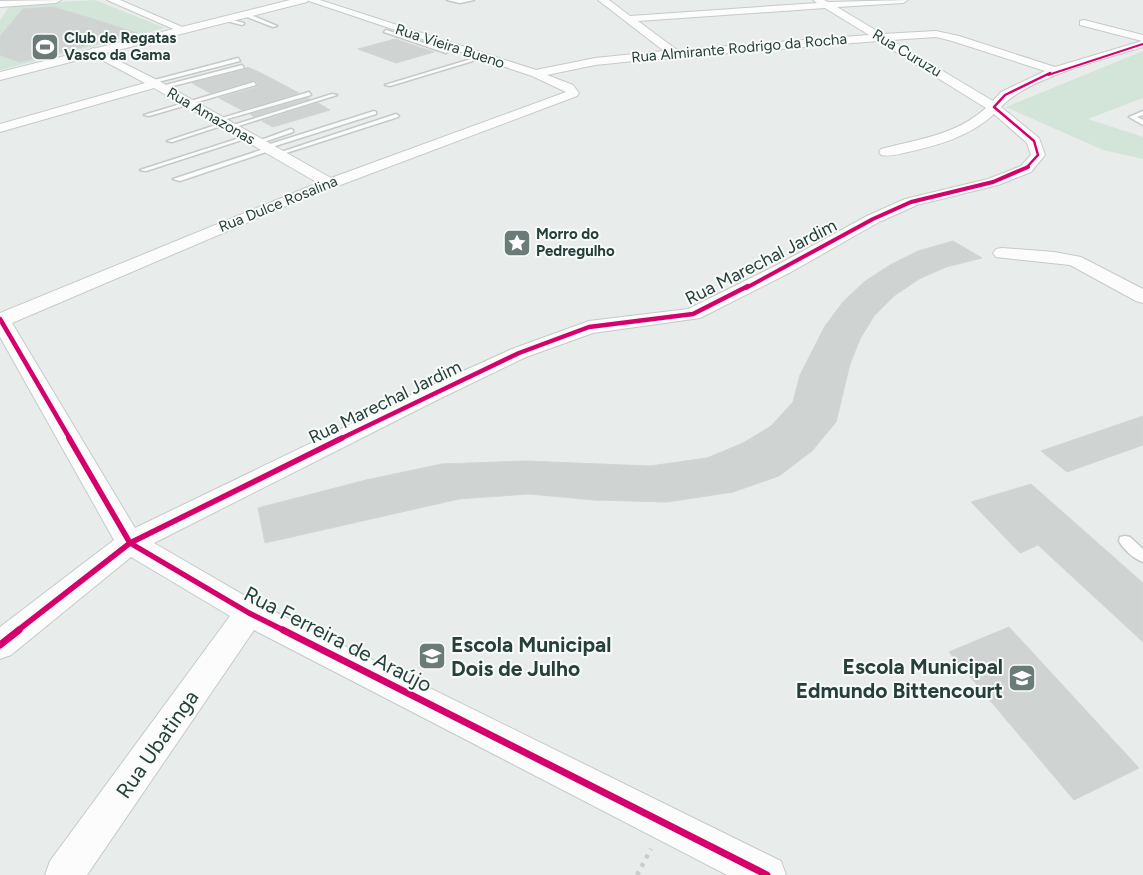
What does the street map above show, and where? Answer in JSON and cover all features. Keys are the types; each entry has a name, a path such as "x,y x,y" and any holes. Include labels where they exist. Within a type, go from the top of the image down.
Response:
{"street":[{"path":"0,4 56,0"},
{"path":"112,0 182,29"},
{"path":"0,76 182,29 225,19 243,19 303,0"},
{"name":"Rua Vieira Bueno","path":"311,0 536,74 561,83 573,90 573,93 560,98"},
{"path":"604,0 675,54"},
{"name":"Rua Curuzu","path":"818,0 994,107"},
{"path":"629,19 903,0"},
{"path":"1084,23 1143,38"},
{"name":"Rua Almirante Rodrigo da Rocha","path":"536,74 562,66 595,60 943,35 1055,71"},
{"path":"886,152 956,136 984,118 1004,95 1055,71 1143,44"},
{"name":"Rua Amazonas","path":"93,51 329,183"},
{"path":"0,128 155,84"},
{"name":"Rua Dulce Rosalina","path":"0,320 329,183 560,98"},
{"name":"Rua Marechal Jardim","path":"0,645 130,543 418,400 519,353 589,327 693,314 785,268 873,219 911,202 993,182 1026,169 1038,155 1034,141 994,107"},
{"path":"1002,253 1054,257 1075,262 1143,296"},
{"name":"Rua Ferreira de Araújo","path":"0,320 130,543 249,613 766,875"},
{"name":"Rua Ubatinga","path":"64,875 249,613"}],"lane":[{"path":"450,0 460,2 472,0"},
{"path":"243,19 275,26"},
{"path":"386,31 446,51"},
{"path":"424,45 435,42"},
{"path":"388,85 483,57"},
{"path":"155,84 238,60"},
{"path":"155,84 242,67"},
{"path":"147,115 186,102 254,84"},
{"path":"170,141 220,121 309,94"},
{"path":"220,121 334,95"},
{"path":"220,121 253,103"},
{"path":"177,179 264,146 374,113"},
{"path":"1143,113 1132,117 1143,123"},
{"path":"144,170 264,146 396,116"},
{"path":"264,146 291,131"},
{"path":"1126,541 1143,557"}],"green space":[{"name":"Club de Regatas Vasco da Gama","path":"95,0 165,28 0,70 0,20 11,5"},
{"path":"1143,51 1143,98 1088,119 1143,137 1143,159 1103,150 1006,107"}],"building":[{"name":"Club de Regatas Vasco da Gama","path":"53,7 137,33 20,62 0,55 0,36 23,9"},
{"path":"395,39 434,52 396,63 358,49"},
{"path":"247,67 299,93 242,110 219,98 257,87 258,84 255,80 210,93 192,83 244,70"},
{"path":"310,99 254,117 250,114"},
{"path":"318,103 330,110 273,127 262,121"},
{"path":"953,241 982,258 946,267 919,279 894,296 874,316 860,339 850,364 836,422 812,451 779,476 733,492 667,502 594,500 529,494 459,499 265,543 258,508 366,480 442,464 525,461 650,466 707,458 743,443 771,426 793,402 800,375 825,326 843,302 864,282 890,265 918,251"},
{"path":"1143,416 1143,445 1067,472 1041,451"},
{"path":"1031,484 1143,583 1143,642 1038,545 1020,553 971,502"},
{"path":"1009,627 1139,768 1074,800 949,652"}],"cycle path":[{"path":"0,645 130,543 427,396 519,353 589,327 693,314 785,268 873,219 911,202 993,182 1026,169 1038,155 1034,141 994,107 1005,95 1055,71 1143,44"},
{"path":"0,319 130,543 249,613 767,875"}],"place":[{"name":"Club de Regatas Vasco da Gama","path":"45,47"},
{"name":"Morro do Pedregulho","path":"517,243"},
{"name":"Escola Municipal Dois de Julho","path":"432,656"},
{"name":"Escola Municipal Edmundo Bittencourt","path":"1022,678"}]}
